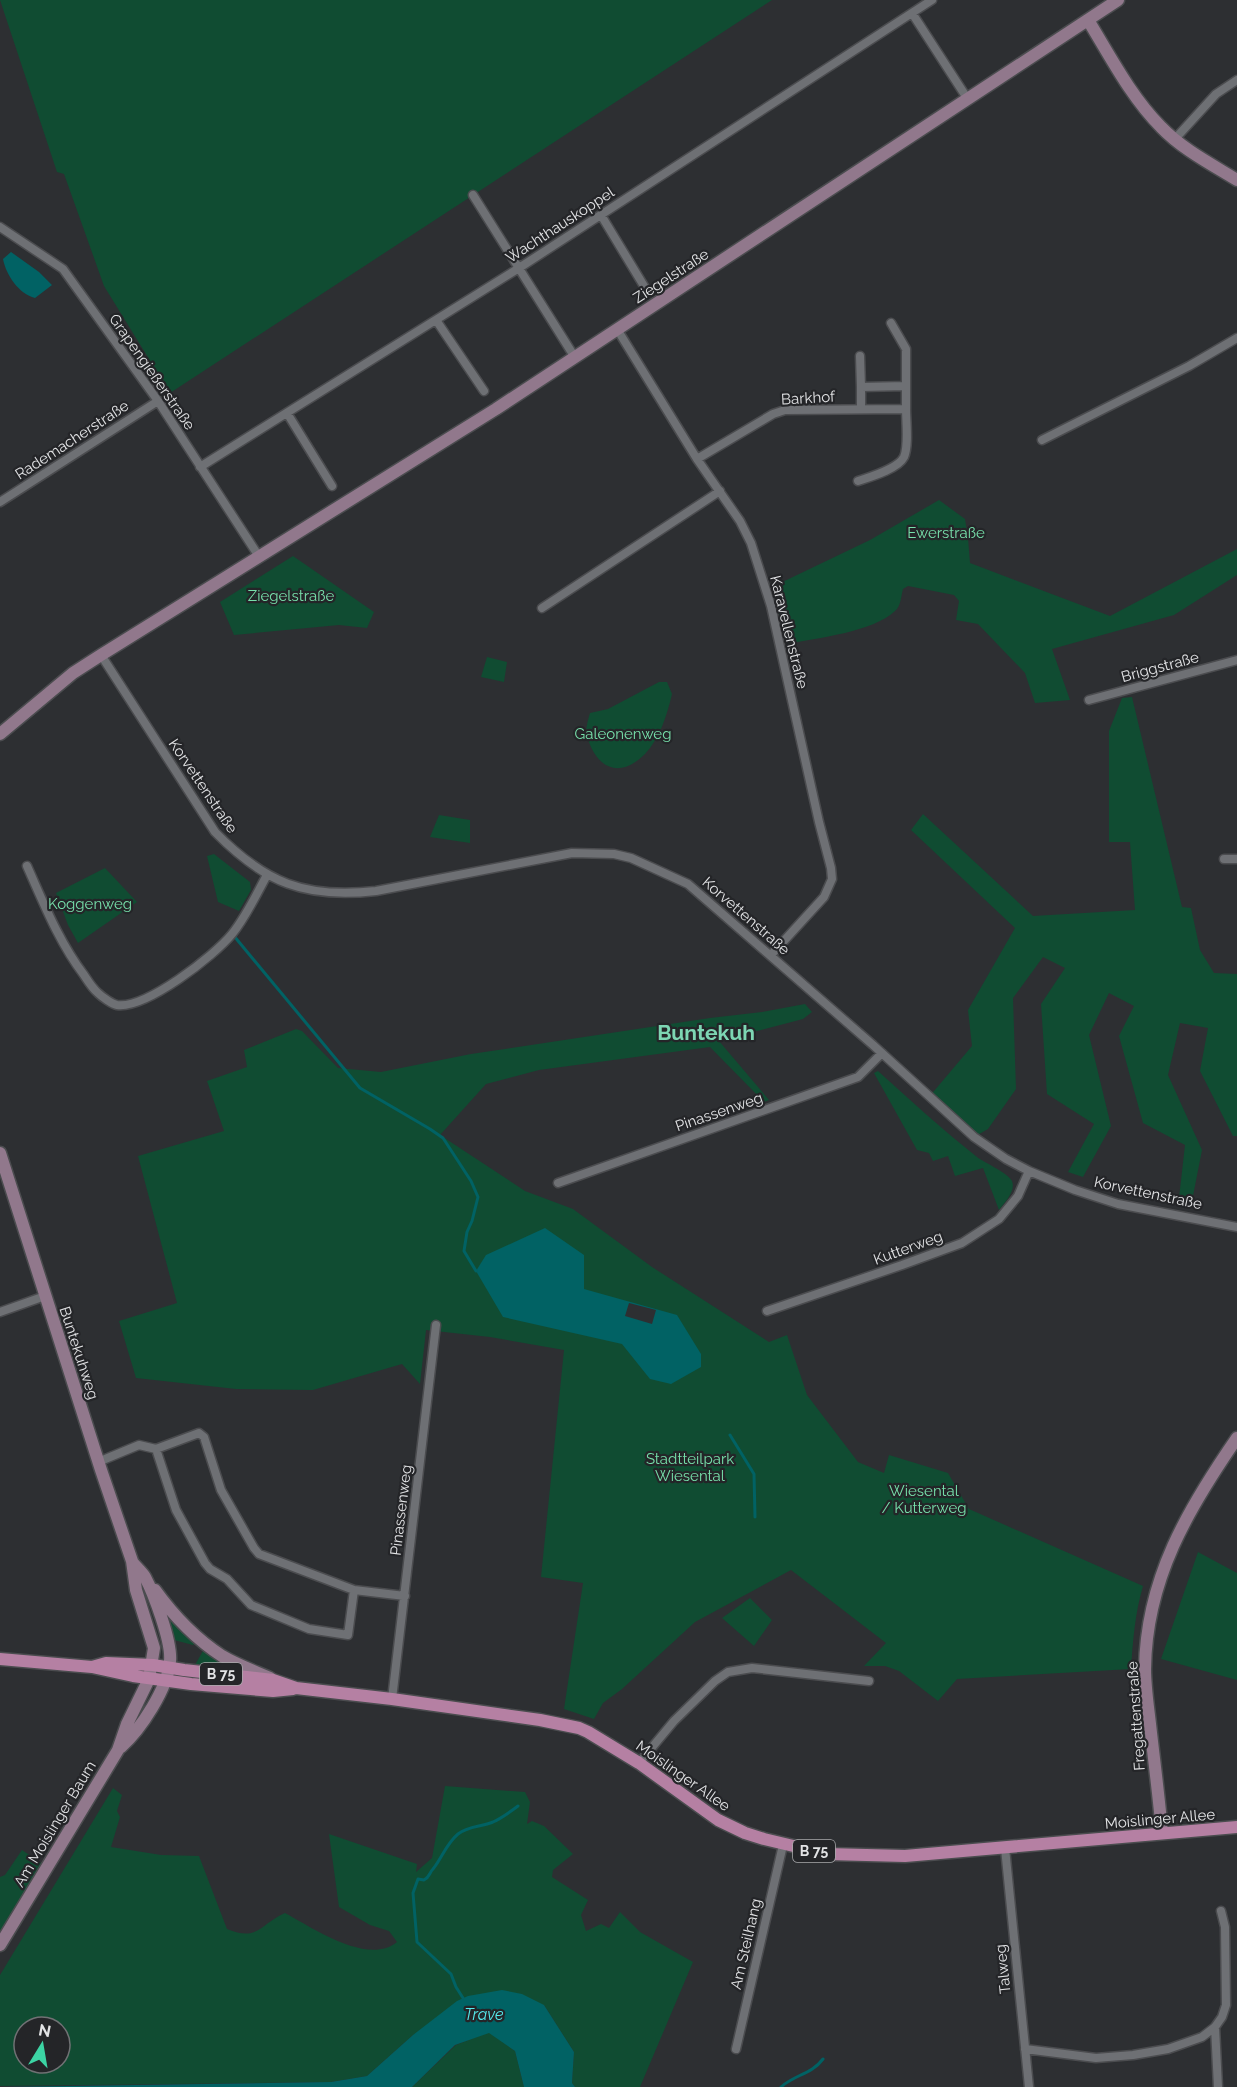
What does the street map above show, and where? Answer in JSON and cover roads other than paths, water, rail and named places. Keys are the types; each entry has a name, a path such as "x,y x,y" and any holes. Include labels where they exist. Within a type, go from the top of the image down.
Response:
{"main road":[{"name":"Ziegelstraße","path":"0,734 73,673 258,555 496,409 1118,0"},
{"path":"1088,20 1142,105 1160,127 1174,140 1237,180"},
{"name":"Buntekuhweg","path":"0,1152 98,1462 132,1561 136,1590 154,1647 153,1665"},
{"name":"Fregattenstraße","path":"1162,1833 1145,1668 1153,1610 1165,1565 1183,1523 1237,1438"},
{"name":"Buntekuhweg","path":"132,1561 144,1577 170,1648 169,1668 165,1680"},
{"path":"144,1577 166,1605 203,1641 224,1657 273,1680"},
{"name":"B 75","path":"0,1659 92,1666 106,1671 165,1680"},
{"name":"Moislinger Allee","path":"92,1666 106,1663 153,1665 273,1680 296,1688 540,1720 579,1728 607,1742 639,1763 713,1817 745,1833 783,1845 827,1854 905,1856 1237,1827"},
{"name":"Am Moislinger Baum","path":"0,1945 118,1750 153,1665"},
{"name":"Moislinger Allee","path":"165,1680 273,1691 296,1688"},
{"name":"Am Moislinger Baum","path":"118,1750 141,1723 157,1699 165,1680"}],"street":[{"name":"Wachthauskoppel","path":"200,467 601,216 932,0"},
{"path":"912,13 967,98"},
{"path":"1174,140 1216,94 1237,80"},
{"path":"473,195 574,356"},
{"path":"601,216 647,291"},
{"name":"Grapengießerstraße","path":"0,227 63,269 158,401 258,555"},
{"path":"436,320 484,391"},
{"path":"858,481 877,475 899,462 906,450 906,349 891,323"},
{"name":"Karavellenstraße","path":"617,328 697,459 740,521 758,562 781,649 832,879 824,897 771,955"},
{"path":"1042,440 1189,366 1237,338"},
{"path":"860,356 861,409"},
{"path":"861,387 906,386"},
{"name":"Rademacherstraße","path":"0,502 158,401"},
{"name":"Barkhof","path":"697,459 773,414 785,410 906,409"},
{"path":"287,413 332,486"},
{"path":"542,608 720,491"},
{"name":"Korvettenstraße","path":"101,655 215,832 235,853 267,875 290,886 310,891 354,894 572,853 614,854 631,858 688,884 882,1053 974,1137 1006,1159 1029,1172 1118,1204 1237,1227"},
{"name":"Briggstraße","path":"1089,700 1237,660"},
{"path":"1224,859 1237,859"},
{"path":"27,866 54,927 74,962 98,994 116,1005 128,1004 160,991 202,963 242,921 267,875"},
{"name":"Pinassenweg","path":"558,1183 858,1077 882,1053"},
{"name":"Kutterweg","path":"767,1311 962,1243 999,1219 1018,1196 1029,1172"},
{"path":"0,1312 45,1296"},
{"name":"Pinassenweg","path":"392,1700 436,1325"},
{"path":"98,1462 139,1444 156,1449 199,1433 204,1437 221,1490 259,1554 354,1590 405,1596"},
{"path":"156,1449 176,1510 205,1563 210,1569 227,1579 251,1605 309,1629 348,1635 354,1590"},
{"path":"639,1763 674,1721 715,1681 728,1672 752,1668 868,1681"},
{"name":"Am Steilhang","path":"736,2049 783,1845"},
{"name":"Talweg","path":"1005,1848 1029,2087"},
{"path":"1025,2049 1096,2058 1168,2049 1202,2037 1215,2027 1226,2005 1225,1927 1221,1911"},
{"path":"1215,2027 1218,2087"}],"water":[{"path":"11,252 39,272 52,285 35,298 19,288 10,277 3,259"},
{"path":"545,1228 584,1255 584,1289 677,1315 701,1354 701,1367 671,1384 650,1379 622,1344 503,1317 476,1271 486,1255"},
{"name":"Trave","path":"502,1990 522,1994 544,2005 574,2052 572,2083 575,2087 524,2087 515,2051 489,2033 455,2045 412,2087 0,2087 331,2082 367,2076 413,2035 457,2001 468,1996"}],"waterway":[{"path":"234,936 360,1088 443,1138 471,1181 478,1197 467,1232 464,1251 476,1271"},
{"path":"730,1435 754,1474 755,1517"},
{"name":"Trave","path":"463,1998 451,1974 417,1942 413,1893 418,1879 427,1878 450,1842 458,1834 466,1829 493,1822 518,1806"},
{"path":"781,2087 814,2068 823,2059"}],"district":[{"name":"Buntekuh","path":"706,1032"}],"park label":[{"name":"Ewerstraße","path":"946,533"},
{"name":"Galeonenweg","path":"623,734"},
{"name":"Koggenweg","path":"90,904"},
{"name":"Stadtteilpark Wiesental","path":"690,1468"},
{"name":"Wiesental / Kutterweg","path":"924,1500"}]}
